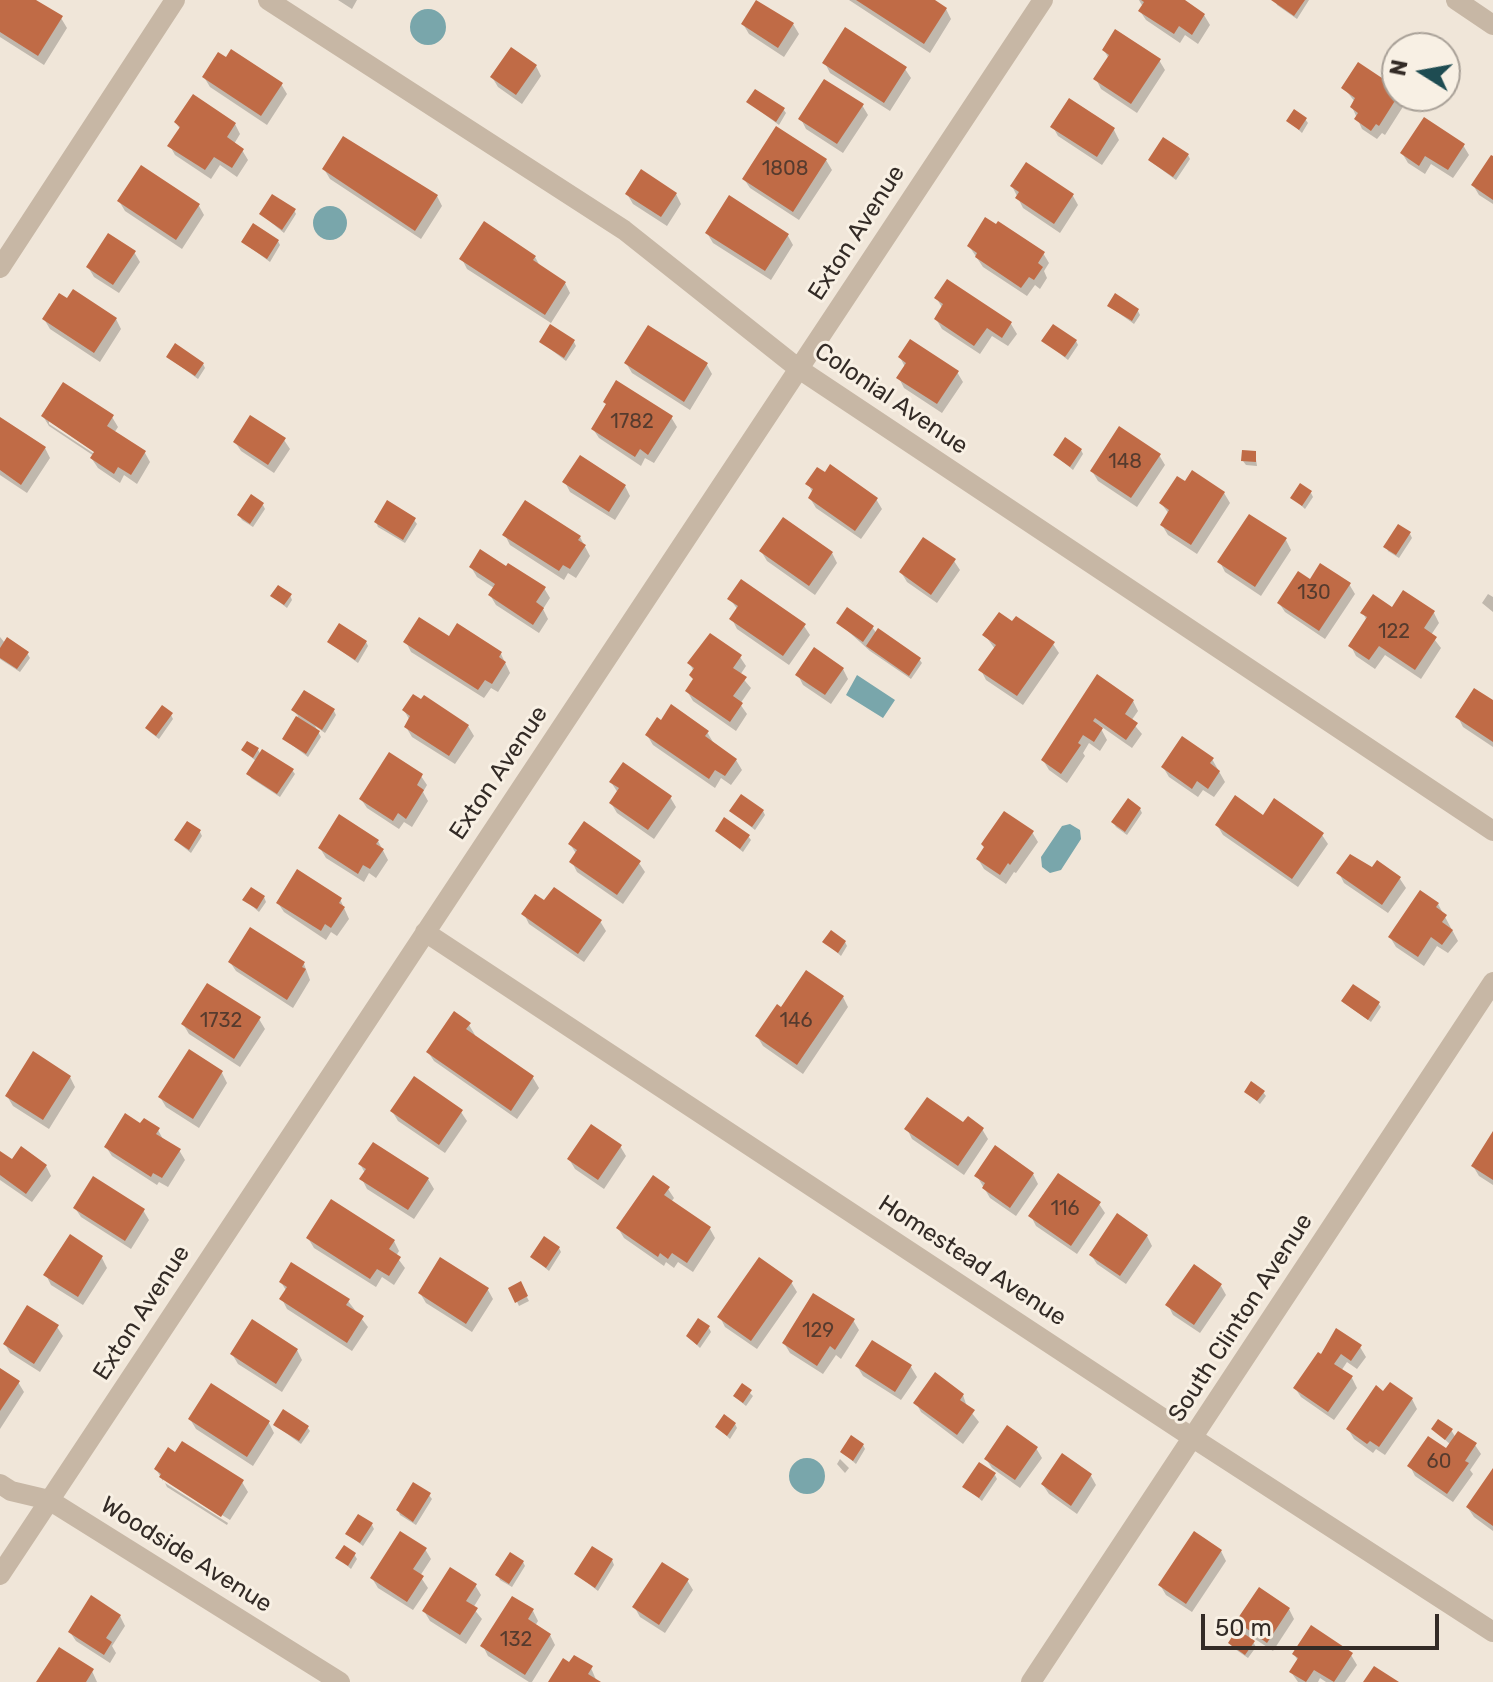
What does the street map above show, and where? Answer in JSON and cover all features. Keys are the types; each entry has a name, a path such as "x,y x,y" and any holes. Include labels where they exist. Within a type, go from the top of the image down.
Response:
{"street":[{"path":"0,268 175,0"},
{"name":"Colonial Avenue","path":"268,0 624,230 799,369 1493,831"},
{"name":"Exton Avenue","path":"0,1575 1043,0"},
{"path":"1456,0 1493,25"},
{"name":"Homestead Avenue","path":"425,932 1493,1632"},
{"name":"South Clinton Avenue","path":"1031,1682 1493,982"},
{"name":"Woodside Avenue","path":"0,1484 11,1491 49,1500 340,1682"}],"water":[{"path":"428,9 441,14 446,27 441,40 428,45 415,40 410,27 415,14"},
{"path":"330,206 342,211 347,223 342,235 330,240 318,235 313,223 318,211"},
{"path":"857,675 895,700 883,718 846,695"},
{"path":"1070,824 1080,830 1081,839 1061,870 1050,873 1042,867 1041,857 1062,826"},
{"path":"807,1458 820,1463 825,1476 820,1489 807,1494 794,1489 789,1476 794,1463"}],"building":[{"path":"0,0 36,0 63,16 38,56 0,32"},
{"path":"756,0 794,23 778,48 741,24"},
{"path":"856,0 935,0 947,8 924,44"},
{"path":"1141,0 1185,0 1205,14 1192,35 1179,26 1174,34 1138,11 1144,2"},
{"path":"1271,0 1305,0 1294,16"},
{"path":"845,27 907,67 884,103 822,63"},
{"path":"1115,29 1161,59 1131,104 1093,79 1109,55 1102,50"},
{"path":"511,47 537,65 516,95 490,77"},
{"path":"231,49 283,83 261,116 202,77 218,52 226,57"},
{"path":"1358,62 1381,77 1381,112 1388,112 1379,126 1376,124 1371,131 1354,119 1358,113 1350,107 1355,98 1341,88"},
{"path":"824,79 864,104 837,144 798,119"},
{"path":"755,89 785,108 776,122 746,102"},
{"path":"193,94 236,123 227,137 244,149 232,168 214,157 205,170 167,146 180,127 174,122"},
{"path":"1069,98 1115,128 1097,157 1050,127"},
{"path":"1294,109 1307,118 1299,130 1286,121"},
{"path":"1424,117 1465,144 1448,170 1425,156 1419,166 1400,153"},
{"path":"776,126 827,159 793,212 742,179"},
{"path":"343,136 438,195 415,231 322,169"},
{"path":"1163,137 1189,154 1173,177 1148,160"},
{"path":"1493,156 1493,200 1471,185"},
{"path":"1026,162 1074,194 1054,224 1015,198 1019,192 1010,186"},
{"path":"141,165 200,204 176,240 117,201"},
{"path":"641,169 677,193 661,217 625,194"},
{"path":"272,194 296,209 282,230 259,214"},
{"path":"729,195 789,234 765,271 705,233"},
{"path":"985,217 996,224 998,221 1045,252 1038,263 1043,267 1034,280 1029,277 1021,288 975,257 977,253 967,246"},
{"path":"484,221 536,256 533,260 566,282 545,315 459,259"},
{"path":"253,223 279,240 267,259 241,242"},
{"path":"108,233 136,251 113,285 86,267"},
{"path":"947,279 1012,322 1002,338 987,328 974,346 934,319 943,304 934,298"},
{"path":"73,289 117,318 94,353 42,319 59,293 67,298"},
{"path":"1115,293 1139,309 1132,321 1107,306"},
{"path":"550,324 575,340 564,358 539,342"},
{"path":"1053,324 1077,340 1065,357 1041,341"},
{"path":"648,325 708,363 684,402 624,363"},
{"path":"910,339 959,371 937,404 896,378 906,363 898,357"},
{"path":"175,343 204,363 195,376 166,357"},
{"path":"616,380 673,416 648,455 640,449 635,457 591,429"},
{"path":"63,382 114,415 107,426 146,451 131,475 118,467 114,474 90,458 94,452 41,416"},
{"path":"250,415 286,438 268,465 233,442"},
{"path":"0,417 46,447 21,485 0,470"},
{"path":"1119,426 1161,454 1131,498 1090,471"},
{"path":"1065,437 1082,449 1070,467 1053,455"},
{"path":"1242,450 1256,451 1256,462 1241,461"},
{"path":"580,455 626,485 609,512 562,482"},
{"path":"830,464 878,498 855,531 808,498 813,489 805,484 817,467 825,472"},
{"path":"1192,470 1225,492 1191,545 1160,525 1169,510 1159,503 1177,476 1185,481"},
{"path":"1300,483 1312,491 1302,506 1290,498"},
{"path":"251,494 264,503 250,524 237,515"},
{"path":"387,500 416,518 403,540 374,522"},
{"path":"525,500 581,536 578,540 586,545 570,569 563,565 559,571 502,535"},
{"path":"1249,514 1287,538 1255,587 1217,562"},
{"path":"783,517 833,552 809,586 759,551"},
{"path":"1398,524 1411,532 1396,555 1383,547"},
{"path":"923,537 956,559 931,595 899,572"},
{"path":"480,549 546,587 536,602 544,608 533,625 488,595 495,584 469,567"},
{"path":"1320,563 1351,583 1319,631 1277,603 1298,571 1310,579"},
{"path":"741,579 806,624 783,656 729,619 738,606 727,599"},
{"path":"278,585 292,594 284,605 270,596"},
{"path":"1403,590 1435,611 1424,628 1437,637 1415,670 1379,646 1369,660 1348,646 1367,617 1360,613 1373,594 1392,607"},
{"path":"847,607 874,626 863,642 836,623"},
{"path":"999,612 1012,621 1016,616 1055,642 1017,696 978,670 996,645 982,635"},
{"path":"419,617 449,636 457,623 502,652 499,657 506,662 492,684 485,680 478,690 403,642"},
{"path":"339,623 367,641 355,660 327,642"},
{"path":"878,628 921,658 909,676 866,646"},
{"path":"710,633 742,655 733,668 747,677 733,696 743,703 730,722 685,691 693,679 689,675 694,668 687,663"},
{"path":"7,637 29,652 17,669 0,658 0,648"},
{"path":"814,647 844,668 825,695 795,675"},
{"path":"1097,674 1134,700 1125,714 1138,723 1126,740 1095,718 1093,721 1103,728 1094,742 1083,735 1078,743 1081,745 1061,774 1041,760"},
{"path":"1474,688 1493,700 1493,742 1455,717"},
{"path":"304,690 335,709 322,730 291,710"},
{"path":"413,694 421,699 424,695 469,725 449,756 404,727 410,716 402,710"},
{"path":"671,704 709,731 705,736 737,759 725,776 715,770 709,779 645,735 657,717 661,720"},
{"path":"162,705 173,713 156,736 145,728"},
{"path":"296,716 320,731 306,754 282,739"},
{"path":"1182,736 1214,758 1210,763 1220,771 1208,789 1197,781 1192,789 1161,767"},
{"path":"247,741 259,748 253,758 241,750"},
{"path":"262,749 294,769 277,794 246,774"},
{"path":"389,752 423,774 417,785 424,790 406,819 398,813 393,821 359,799"},
{"path":"623,762 672,796 648,830 609,803 619,788 609,782"},
{"path":"741,794 764,810 752,827 729,811"},
{"path":"1235,795 1263,815 1274,798 1324,833 1292,879 1215,825"},
{"path":"1128,798 1141,808 1125,832 1111,822"},
{"path":"1004,811 1034,831 1000,875 976,859 984,847 981,844"},
{"path":"339,814 379,840 376,844 384,849 370,869 363,865 358,874 318,848"},
{"path":"724,817 750,835 740,849 715,831"},
{"path":"187,821 201,830 189,850 174,840"},
{"path":"584,821 641,861 617,895 569,862 577,850 568,844"},
{"path":"1350,854 1372,867 1377,860 1401,877 1382,905 1336,873"},
{"path":"297,869 342,898 339,903 345,907 331,928 325,924 321,931 276,903"},
{"path":"251,887 265,896 257,909 242,900"},
{"path":"554,887 602,920 578,954 521,914 535,894 544,900"},
{"path":"1420,890 1439,903 1436,907 1447,915 1442,922 1453,930 1442,945 1431,937 1418,957 1388,937"},
{"path":"250,927 305,962 302,967 306,969 287,1000 228,962"},
{"path":"831,930 846,941 838,953 822,942"},
{"path":"806,970 844,996 797,1065 755,1036 777,1004 781,1007"},
{"path":"207,983 261,1017 234,1059 181,1024"},
{"path":"1353,984 1380,1002 1368,1020 1341,1001"},
{"path":"454,1011 471,1023 466,1029 534,1076 511,1111 426,1052"},
{"path":"189,1049 223,1071 193,1119 158,1097"},
{"path":"33,1051 71,1076 43,1120 5,1096"},
{"path":"414,1076 463,1110 439,1145 390,1111"},
{"path":"1251,1081 1265,1091 1257,1101 1244,1092"},
{"path":"927,1097 963,1122 968,1116 984,1128 958,1166 904,1129"},
{"path":"125,1113 140,1123 144,1118 160,1128 156,1134 181,1149 162,1178 153,1173 151,1177 104,1147"},
{"path":"591,1124 622,1145 598,1180 567,1159"},
{"path":"1493,1131 1493,1180 1471,1166"},
{"path":"373,1142 429,1178 408,1210 359,1179 366,1169 358,1164"},
{"path":"995,1145 1034,1173 1010,1208 982,1188 985,1183 974,1176"},
{"path":"21,1146 47,1165 26,1194 0,1175 0,1151 12,1159"},
{"path":"1058,1173 1101,1202 1071,1246 1028,1216"},
{"path":"653,1175 670,1187 664,1195 711,1227 687,1263 672,1253 668,1259 660,1253 658,1257 616,1228"},
{"path":"93,1176 145,1209 125,1241 73,1208"},
{"path":"331,1199 395,1240 389,1249 401,1257 389,1276 377,1269 370,1279 306,1238"},
{"path":"1117,1213 1148,1235 1120,1276 1089,1255"},
{"path":"70,1234 103,1256 78,1297 43,1275"},
{"path":"544,1236 560,1247 546,1268 530,1257"},
{"path":"440,1257 489,1288 466,1324 418,1293"},
{"path":"759,1257 793,1281 751,1341 717,1317"},
{"path":"291,1262 350,1299 346,1305 364,1316 347,1343 279,1299 287,1287 279,1282"},
{"path":"1194,1264 1222,1284 1194,1325 1165,1305"},
{"path":"521,1281 528,1296 515,1303 508,1288"},
{"path":"813,1293 855,1319 835,1350 830,1346 817,1366 782,1343"},
{"path":"27,1305 59,1325 34,1364 3,1344"},
{"path":"698,1318 710,1326 697,1345 686,1336"},
{"path":"252,1319 298,1349 276,1384 230,1354"},
{"path":"1336,1328 1362,1345 1351,1361 1341,1354 1334,1364 1353,1376 1328,1412 1293,1388 1318,1352 1321,1354"},
{"path":"872,1340 912,1365 895,1392 855,1366"},
{"path":"0,1368 20,1381 0,1411"},
{"path":"935,1372 964,1394 960,1400 975,1410 957,1435 913,1403"},
{"path":"1390,1382 1413,1398 1379,1447 1370,1441 1367,1444 1346,1429 1376,1385 1383,1391"},
{"path":"211,1383 270,1421 247,1457 188,1419"},
{"path":"742,1383 752,1390 743,1403 733,1396"},
{"path":"283,1409 309,1426 299,1441 273,1425"},
{"path":"724,1414 736,1423 727,1436 715,1427"},
{"path":"1438,1419 1453,1429 1445,1440 1431,1429"},
{"path":"1007,1425 1038,1447 1015,1480 984,1459"},
{"path":"1458,1431 1477,1443 1465,1461 1469,1463 1447,1494 1407,1466 1428,1436 1446,1448"},
{"path":"851,1435 864,1444 853,1461 840,1452"},
{"path":"182,1441 244,1480 221,1517 159,1477 161,1474 154,1469 168,1447 175,1452"},
{"path":"1062,1453 1092,1474 1071,1506 1041,1484"},
{"path":"979,1462 996,1473 979,1498 962,1487"},
{"path":"1493,1468 1493,1526 1466,1507"},
{"path":"413,1482 431,1493 413,1522 396,1510"},
{"path":"358,1514 373,1523 360,1543 345,1534"},
{"path":"400,1531 427,1548 413,1569 424,1576 407,1602 370,1578"},
{"path":"1194,1531 1222,1550 1186,1604 1158,1585"},
{"path":"344,1545 356,1553 348,1566 335,1558"},
{"path":"592,1546 613,1559 595,1588 574,1574"},
{"path":"510,1552 524,1561 509,1584 495,1575"},
{"path":"662,1562 689,1579 659,1625 632,1607"},
{"path":"450,1567 477,1584 466,1601 478,1608 460,1635 422,1611"},
{"path":"1259,1587 1290,1608 1267,1643 1236,1621"},
{"path":"91,1595 121,1615 106,1638 112,1642 104,1655 68,1632"},
{"path":"512,1596 534,1609 528,1619 551,1634 525,1675 480,1646"},
{"path":"1311,1625 1353,1653 1334,1682 1314,1670 1306,1682 1289,1672 1298,1658 1292,1654"},
{"path":"1237,1629 1255,1641 1245,1655 1228,1643"},
{"path":"59,1647 94,1669 86,1682 36,1682"},
{"path":"574,1655 593,1666 588,1674 601,1682 548,1682 563,1658 569,1662"},
{"path":"1374,1666 1399,1682 1363,1682"}]}
